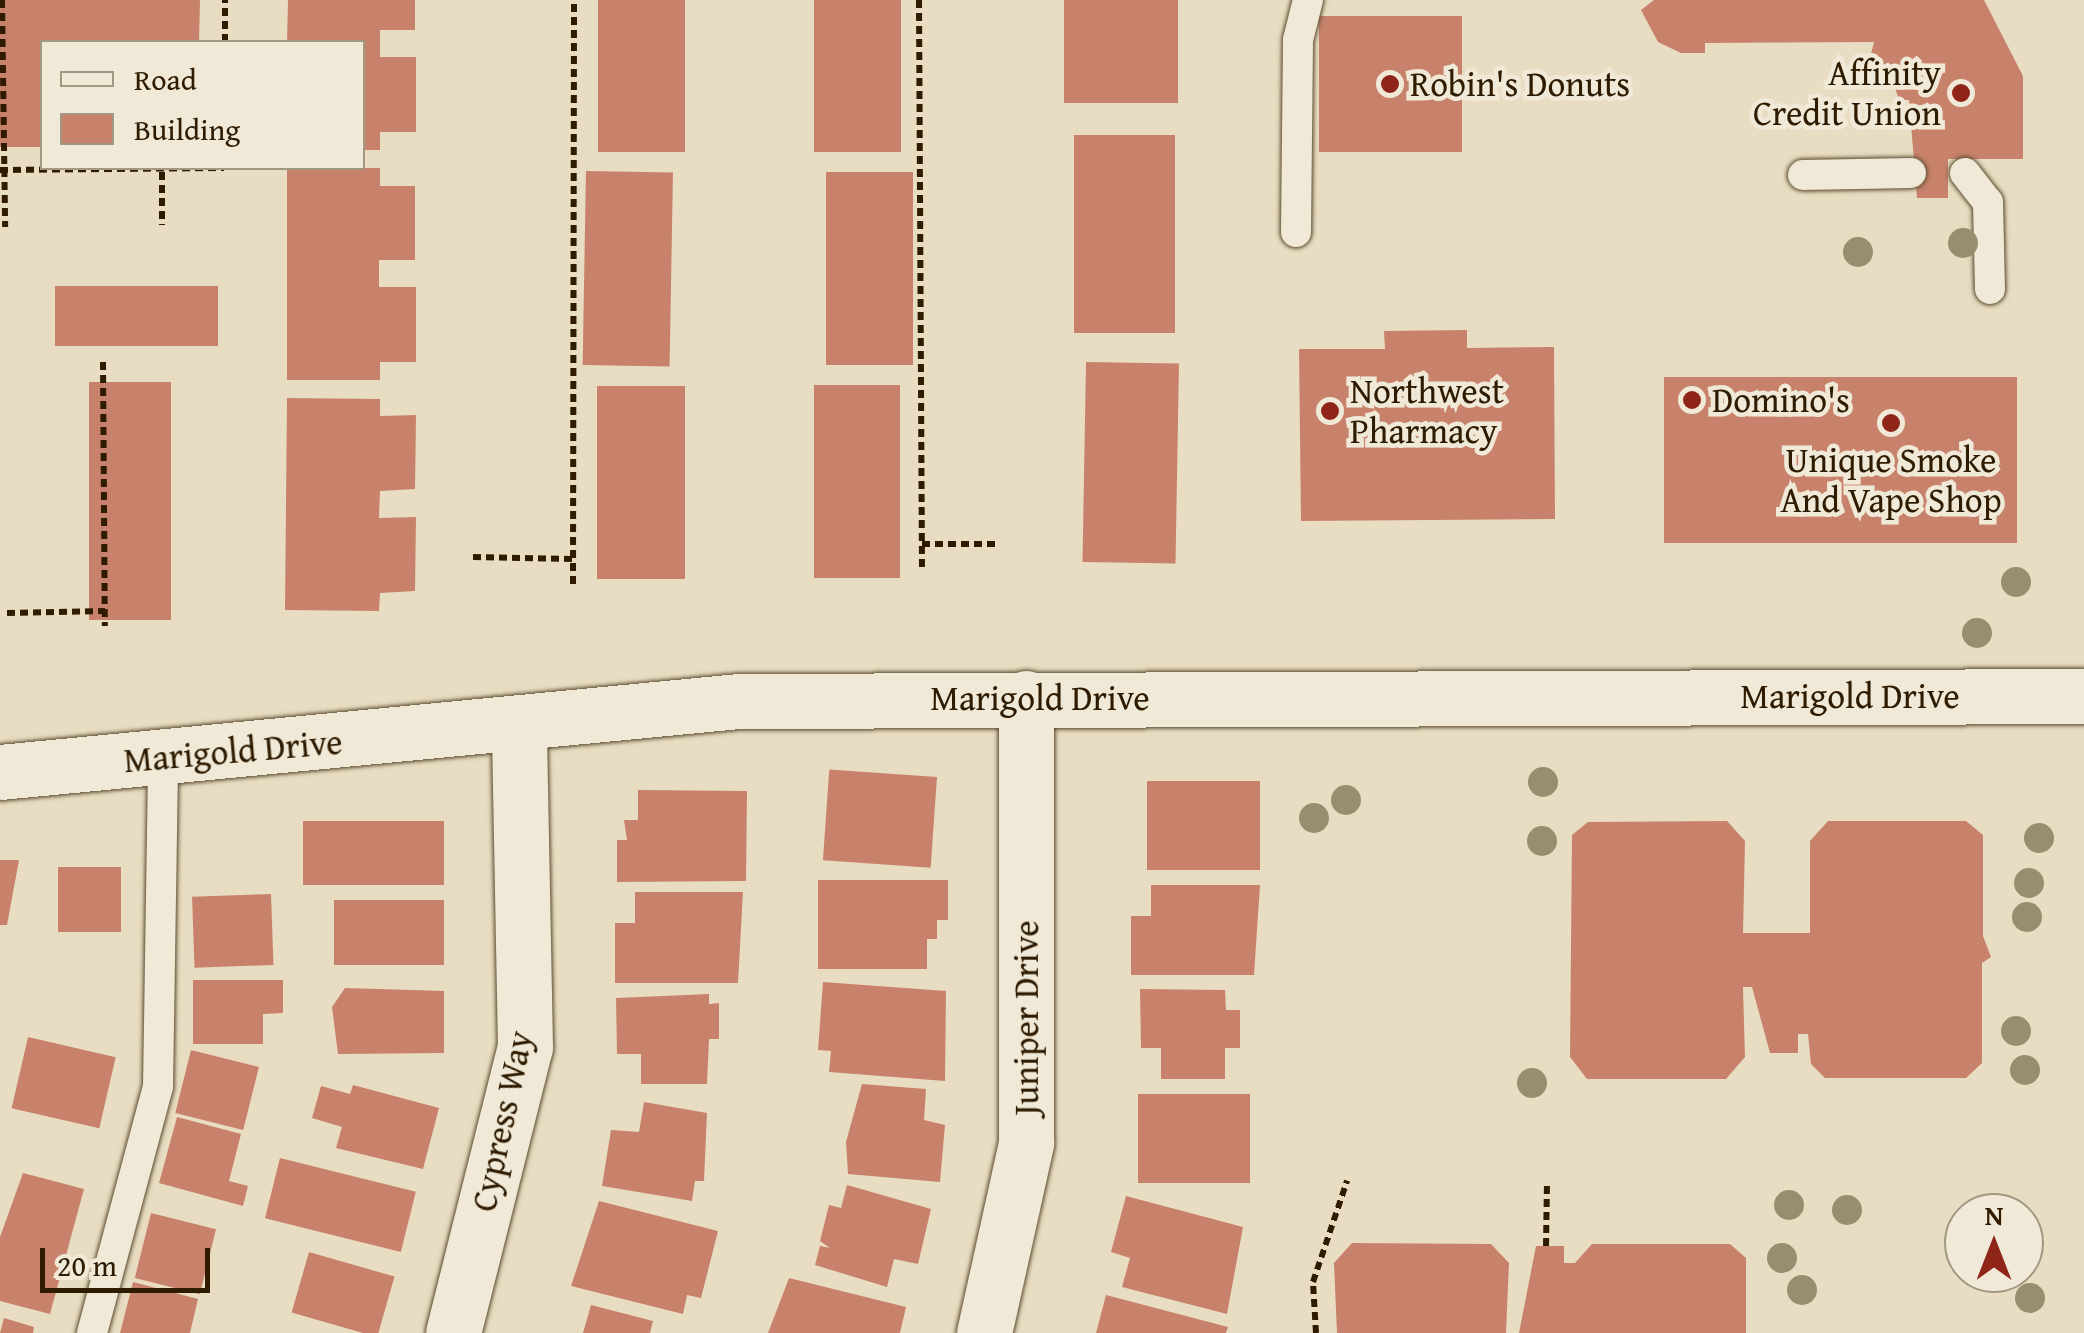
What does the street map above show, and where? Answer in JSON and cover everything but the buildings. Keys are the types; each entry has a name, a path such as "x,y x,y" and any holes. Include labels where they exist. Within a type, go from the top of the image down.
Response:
{"street":[{"name":"Marigold Drive","path":"0,772 519,726 739,701 2084,696"},
{"name":"Juniper Drive","path":"984,1333 1026,1143 1026,698"},
{"name":"Cypress Way","path":"453,1333 525,1047 519,726"}],"lane":[{"path":"1296,232 1298,40 1308,0"},
{"path":"1803,175 1910,173"},
{"path":"1964,173 1988,202 1990,289"},
{"path":"92,1333 158,1087 163,756"}],"path":[{"path":"2,0 1,170 5,227"},
{"path":"225,0 225,40"},
{"path":"573,584 574,0"},
{"path":"919,0 922,569"},
{"path":"1,170 193,170"},
{"path":"162,172 162,225"},
{"path":"103,362 105,626"},
{"path":"922,544 998,544"},
{"path":"473,557 573,559"},
{"path":"6,613 105,612"},
{"path":"1316,1333 1313,1282 1348,1182"},
{"path":"1546,1246 1547,1183"}],"place":[{"name":"Robin's Donuts","path":"1390,84"},
{"name":"Affinity Credit Union","path":"1961,93"},
{"name":"Domino's","path":"1692,400"},
{"name":"Northwest Pharmacy","path":"1330,411"},
{"name":"Unique Smoke And Vape Shop","path":"1891,423"}]}
